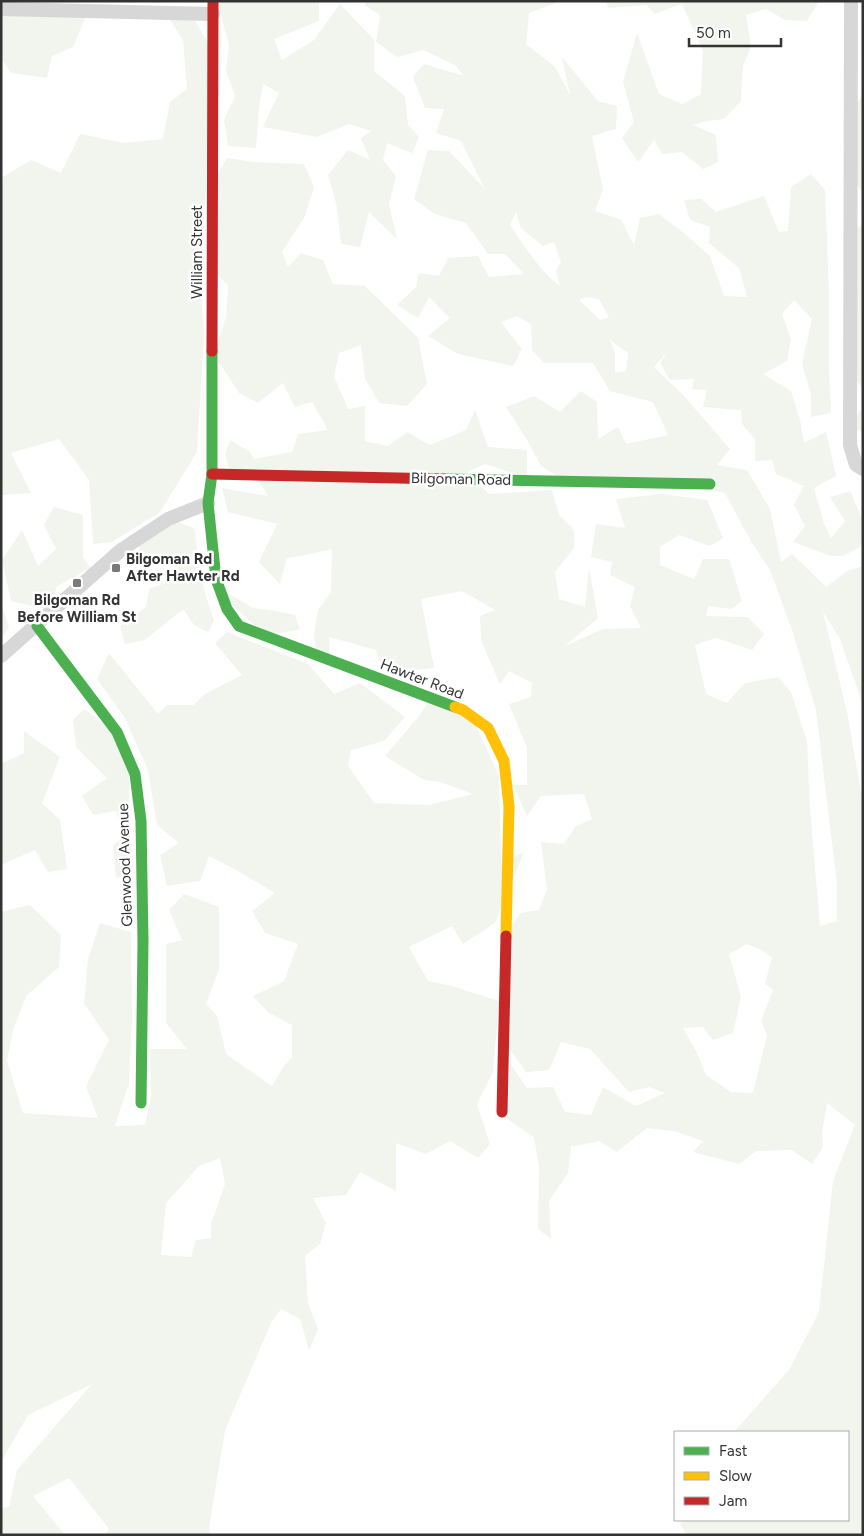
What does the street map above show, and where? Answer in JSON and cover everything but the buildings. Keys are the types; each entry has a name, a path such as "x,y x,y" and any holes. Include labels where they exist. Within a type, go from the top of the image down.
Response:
{"street":[{"path":"851,1 850,445 856,465 863,469"},
{"path":"1,9 213,8"},
{"name":"William Street","path":"208,503 212,474 213,8"},
{"name":"Bilgoman Road","path":"212,474 710,484"},
{"path":"1,656 121,550 168,519 208,503"},
{"name":"Hawter Road","path":"208,503 216,579 227,609 239,626 463,710 488,728 504,761 509,806 502,1112"},
{"name":"Glenwood Avenue","path":"37,626 117,732 135,774 141,821 143,941 141,1103"}],"shaded area":[{"path":"217,1 319,1 319,21 274,39 282,60 314,40 340,4 374,40 374,71 405,96 408,125 419,137 412,153 387,143 383,160 396,176 389,204 397,239 369,212 360,247 341,244 337,207 328,175 348,150 370,160 361,138 371,131 349,124 317,137 263,127 279,93 263,84 256,148 228,146 224,120 235,96 226,71 229,45"},
{"path":"367,1 555,1 556,3 529,13 526,44 555,67 570,95 562,57 598,101 617,106 616,129 592,136 603,190 595,211 621,220 634,245 640,218 659,214 710,256 724,296 747,297 739,268 709,243 710,227 690,220 684,200 701,199 716,212 764,196 779,232 788,231 791,187 811,174 825,190 831,413 811,417 811,395 802,363 812,319 794,300 782,314 791,339 787,361 763,374 791,391 800,420 804,443 826,432 836,476 814,488 824,524 831,538 845,521 830,497 850,491 863,521 860,547 843,556 830,556 793,542 805,526 794,505 804,486 776,474 772,460 755,461 755,439 742,424 741,410 703,407 707,390 692,389 694,379 670,380 660,363 669,350 654,367 684,396 730,449 717,465 747,470 770,509 781,562 792,554 826,587 847,571 863,566 863,705 840,639 823,612 847,712 863,804 863,1535 687,1535 680,1524 683,1521 849,1521 849,1431 735,1431 789,1370 819,1312 833,1181 855,1125 827,1103 822,1133 823,1147 812,1164 792,1150 756,1151 739,1164 693,1152 703,1141 674,1131 647,1128 617,1152 599,1141 571,1147 568,1173 549,1201 551,1239 538,1229 539,1167 534,1137 507,1119 510,1063 527,1088 553,1087 565,1112 591,1115 603,1087 636,1106 665,1093 649,1087 629,1092 590,1049 561,1042 549,1070 526,1072 509,1048 507,931 521,913 539,910 547,889 541,842 564,844 575,827 592,819 584,794 541,796 527,816 513,785 527,785 527,748 509,704 531,697 532,683 509,671 500,684 481,640 480,616 495,610 462,591 421,599 434,668 415,670 379,661 376,650 329,637 330,660 316,649 314,635 318,610 331,592 332,549 287,558 280,584 259,562 277,524 228,512 222,488 268,496 259,481 230,472 225,455 230,440 250,452 254,459 292,452 298,434 328,430 312,402 295,407 283,383 258,403 239,393 214,354 226,317 228,285 214,271 217,176 227,158 253,162 304,164 314,187 305,216 282,252 288,267 301,253 323,260 333,284 365,286 418,338 427,384 407,406 379,403 365,378 361,345 339,353 334,377 348,409 365,406 365,441 388,446 407,432 430,445 466,430 475,410 488,447 527,450 527,478 485,464 467,472 489,494 552,490 559,515 574,530 574,548 555,572 559,599 585,607 589,568 598,618 565,646 603,629 641,628 630,606 635,587 610,575 612,562 591,557 596,524 625,528 616,499 662,494 707,500 723,538 710,546 679,535 660,547 660,565 694,579 703,559 729,559 742,601 732,609 708,606 706,616 748,617 764,634 752,650 716,638 695,645 706,694 727,703 745,683 778,677 791,692 807,741 810,809 820,926 837,921 837,884 816,710 792,630 770,570 752,543 725,493 698,488 567,482 541,466 506,407 534,396 560,412 581,391 597,402 598,439 618,427 626,444 668,435 653,402 610,391 593,363 544,363 532,350 531,324 517,316 501,322 522,349 513,366 458,354 428,336 450,318 429,297 418,318 397,305 416,287 419,273 439,276 448,258 478,256 489,277 524,274 505,254 488,254 466,223 435,214 414,199 428,150 449,151 485,189 461,141 436,133 444,109 425,108 413,77 424,64 464,76 455,65 423,50 398,57 376,42 380,15 364,5","holes":["516,212 521,228 543,246 554,242 561,262 556,271 560,286 539,265 510,225","586,297 599,299 609,318 600,320 579,300","610,340 628,353 626,371 615,373 615,353","747,944 762,950 772,958 765,984 773,990 761,1021 767,1035 753,1093 731,1092 706,1075 697,1053 683,1028 703,1027 713,1040 733,1033 741,997 729,954"]},
{"path":"605,1 819,1 807,21 785,20 766,9 746,15 751,46 743,66 741,101 724,119 693,125 716,135 718,162 703,169 682,152 662,154 654,140 638,162 622,138 634,122 623,82 637,33 659,94 682,104 701,94 703,51 682,4 655,14 646,5 609,8"},
{"path":"1,10 86,16 73,47 52,56 47,78 11,73 1,58"},
{"path":"164,11 190,12 208,43 206,187 200,274 204,334 197,452 160,512 112,542 93,544 89,480 59,439 11,453 31,493 1,495 1,178 31,160 61,173 80,134 124,143 163,139 170,102 187,89 183,40"},
{"path":"863,95 863,194 856,183 853,108"},
{"path":"863,225 863,389 853,376 851,309 858,281 846,244"},
{"path":"859,411 863,411 863,432 853,428"},
{"path":"54,507 83,515 83,557 90,568 56,587 55,597 45,609 11,601 2,560 22,530 38,566 56,549 44,525"},
{"path":"175,521 194,528 202,583 214,621 208,632 194,625 183,609 145,640 125,644 120,626 146,607 149,589 179,578 177,560 141,559 138,539"},
{"path":"221,589 253,608 295,615 300,629 267,636 234,607"},
{"path":"1,605 9,627 1,639"},
{"path":"227,632 308,664 334,694 360,683 405,717 384,741 351,750 348,766 374,803 429,805 473,794 440,782 424,780 385,756 419,716 434,694 472,717 499,776 501,864 524,852 495,923 463,944 452,926 409,947 428,981 455,987 499,1001 493,1072 477,1104 490,1144 478,1158 450,1141 426,1154 396,1143 396,1191 360,1172 346,1195 313,1198 326,1223 320,1244 305,1256 308,1303 318,1329 309,1350 300,1319 281,1309 272,1321 225,1430 209,1528 210,1535 105,1535 109,1529 69,1478 33,1496 65,1535 1,1535 1,1508 9,1507 17,1470 92,1384 28,1415 1,1462 1,912 30,905 61,935 59,967 26,996 13,1030 7,1061 23,1113 98,1118 86,1086 109,1040 84,1003 88,959 100,923 131,932 132,1019 129,1083 115,1126 145,1125 151,1097 150,1049 187,1049 166,1023 166,944 182,940 169,910 184,894 219,907 219,969 206,1004 217,1016 226,1054 272,1086 292,1057 292,1025 269,1013 253,996 284,981 298,944 265,933 252,911 275,893 209,856 200,881 167,886 160,855 179,843 157,825 148,770 125,718 97,679 109,653 158,714 167,705 194,705 205,694 242,675 215,643","holes":["220,1158 225,1184 211,1224 211,1238 196,1240 191,1257 161,1255 166,1203 199,1166"]},
{"path":"84,709 113,730 129,775 132,873 116,878 113,845 118,842 123,832 116,811 93,815 82,796 107,778 76,747 73,720"},
{"path":"24,731 60,757 42,803 60,820 67,869 48,872 35,850 1,865 1,764 24,753"}],"traffic: fast":[{"path":"212,351 212,474 208,503 216,579 227,609 239,626 455,707"},
{"path":"445,479 710,484"},
{"path":"37,626 117,732 135,774 141,821 143,941 141,1103"}],"traffic: slow":[{"path":"455,707 463,710 488,728 504,761 509,806 506,936"}],"traffic: jam":[{"path":"212,351 213,1"},
{"path":"212,474 445,479"},
{"path":"502,1112 506,936"}],"place":[{"name":"Bilgoman Rd After Hawter Rd","path":"116,568"},
{"name":"Bilgoman Rd Before William St","path":"77,583"}]}
